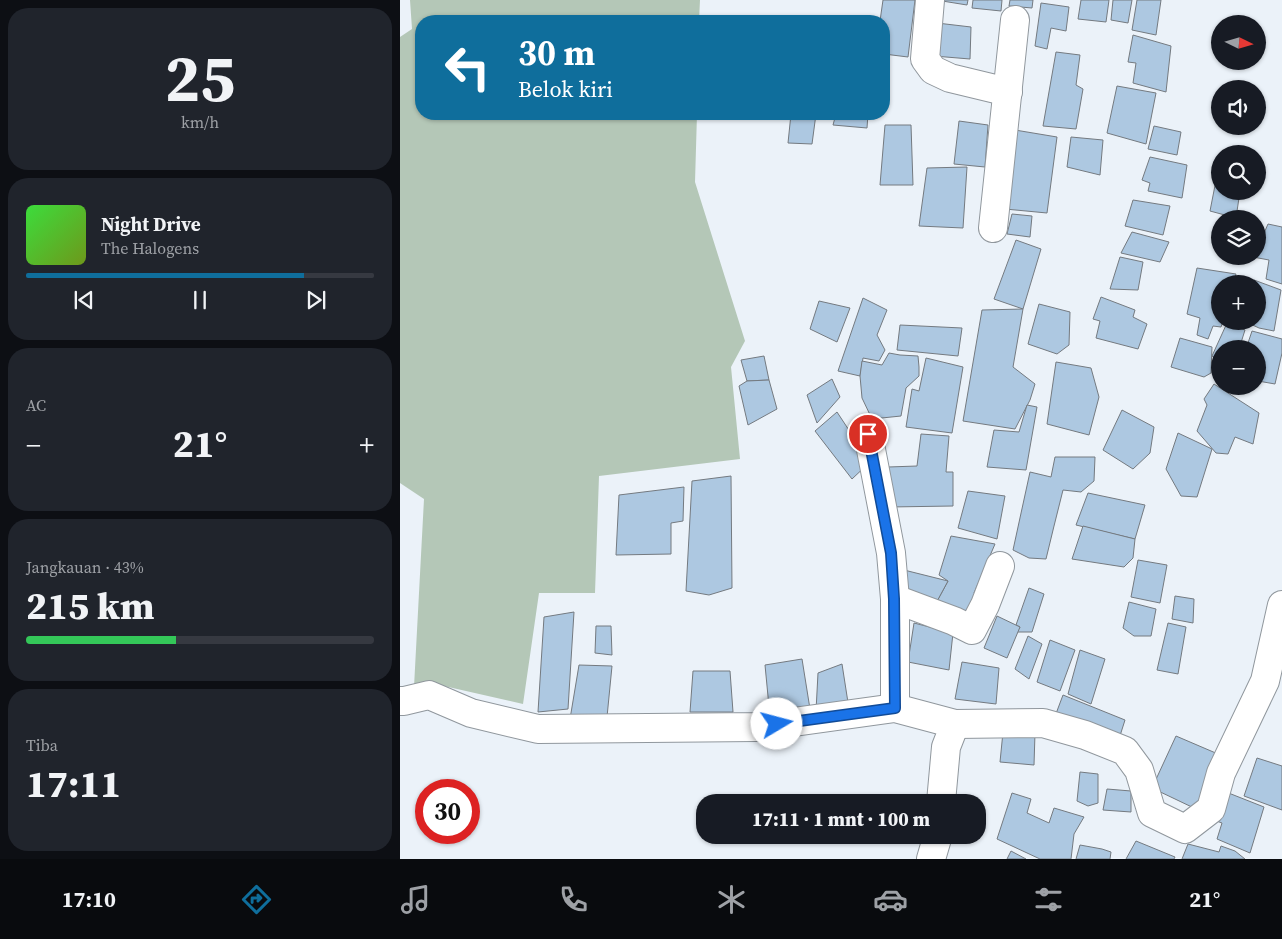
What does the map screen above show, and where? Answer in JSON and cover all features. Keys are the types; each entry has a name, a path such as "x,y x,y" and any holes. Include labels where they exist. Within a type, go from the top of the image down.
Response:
{"street":[{"path":"930,0 925,59 933,70 950,78 1008,92"},
{"path":"993,228 1015,20"},
{"path":"868,434 891,553 894,599 895,708"},
{"path":"894,599 954,621 972,630 985,605 1000,566"},
{"path":"400,701 429,695 471,713 538,729 757,727 895,708 955,724 1042,723 1085,735 1125,751 1139,770 1152,813 1185,828 1211,809 1221,773 1265,681 1282,605"},
{"path":"942,794 946,747 955,724"},
{"path":"932,859 936,844"}],"green space":[{"path":"410,0 700,0 699,15 415,15 415,120 697,120 695,182 745,341 731,367 740,459 599,476 595,593 539,593 523,704 444,686 414,687 424,499 400,483 400,37 412,29"}],"building":[{"path":"883,0 915,0 908,57 890,55 890,15 881,15"},
{"path":"936,0 968,0 967,5"},
{"path":"973,0 1002,0 1001,11 972,8"},
{"path":"1010,0 1033,0 1032,8 1009,6"},
{"path":"1081,0 1109,0 1106,22 1078,19"},
{"path":"1113,0 1132,0 1128,23 1111,20"},
{"path":"1137,0 1161,0 1156,35 1132,30"},
{"path":"1041,3 1069,7 1066,31 1051,28 1047,49 1035,46"},
{"path":"937,23 971,27 970,59 934,56"},
{"path":"1133,35 1171,46 1166,92 1133,83 1136,63 1128,62"},
{"path":"1056,52 1080,55 1076,85 1083,89 1076,129 1043,126"},
{"path":"1117,86 1156,93 1146,144 1107,133"},
{"path":"790,120 815,120 812,144 788,143"},
{"path":"834,120 868,120 867,128 833,125"},
{"path":"959,121 988,125 985,167 954,164"},
{"path":"885,125 911,125 913,185 880,185"},
{"path":"1154,126 1181,132 1177,155 1148,149"},
{"path":"1015,130 1057,137 1047,213 1005,209"},
{"path":"1071,137 1103,140 1100,175 1067,167"},
{"path":"1150,157 1187,165 1182,198 1148,191 1150,183 1142,180"},
{"path":"967,167 963,228 919,226 927,168"},
{"path":"1133,200 1170,206 1163,235 1125,226"},
{"path":"1212,200 1239,200 1237,210 1210,211"},
{"path":"1012,214 1032,216 1030,237 1007,234"},
{"path":"1268,224 1282,227 1282,284 1266,279 1269,260 1266,259 1266,229"},
{"path":"1132,232 1169,242 1160,262 1121,253"},
{"path":"1016,240 1041,249 1023,309 994,299"},
{"path":"1120,257 1143,262 1138,290 1110,289"},
{"path":"1197,268 1236,274 1211,275 1211,330 1208,339 1197,335 1200,318 1187,314"},
{"path":"1266,284 1281,290 1274,331 1266,329"},
{"path":"1101,297 1135,310 1133,317 1147,324 1138,349 1096,338 1100,321 1093,319"},
{"path":"863,298 887,310 877,335 885,350 879,361 863,358 860,376 838,371"},
{"path":"819,301 850,308 837,342 810,329"},
{"path":"1039,304 1070,312 1069,345 1057,354 1028,344"},
{"path":"1023,309 1013,367 1035,384 1030,400 1015,429 963,421 982,310"},
{"path":"900,325 962,328 958,356 897,350"},
{"path":"1224,330 1245,330 1242,340 1219,340"},
{"path":"1252,331 1282,339 1282,353 1275,384 1266,382 1266,340 1249,340"},
{"path":"1180,338 1211,347 1211,373 1204,377 1171,367"},
{"path":"889,353 918,356 919,376 906,388 901,416 872,419 862,398 860,376 862,361 882,365"},
{"path":"764,356 769,380 747,381 741,360"},
{"path":"926,358 963,367 952,433 906,427 912,389 919,391"},
{"path":"1056,362 1091,368 1099,397 1089,435 1047,424"},
{"path":"832,379 840,397 817,423 807,395"},
{"path":"769,380 777,409 748,425 739,386 747,381"},
{"path":"1211,388 1211,395 1231,395 1259,413 1253,444 1235,437 1228,454 1216,453 1197,431 1207,405 1204,399"},
{"path":"1027,405 1037,407 1026,470 987,467 994,430 1019,432"},
{"path":"1122,410 1154,427 1150,453 1133,469 1103,450"},
{"path":"837,412 870,462 852,479 815,431"},
{"path":"1178,433 1212,449 1197,497 1181,496 1166,469"},
{"path":"921,434 949,436 946,472 953,472 953,506 889,507 888,467 917,466"},
{"path":"1055,457 1095,457 1094,481 1081,492 1063,490 1046,559 1029,558 1013,550 1030,472 1051,477"},
{"path":"731,476 732,588 709,595 686,591 692,481"},
{"path":"684,487 683,521 671,523 671,554 616,555 619,495"},
{"path":"968,491 1005,496 997,539 958,528"},
{"path":"1088,493 1145,505 1135,539 1076,525"},
{"path":"1083,526 1135,539 1133,558 1124,567 1072,559"},
{"path":"951,536 995,544 974,593 981,599 970,623 935,605 948,581 939,575"},
{"path":"1138,560 1167,565 1160,603 1131,597"},
{"path":"904,570 948,581 935,605 899,595"},
{"path":"1029,588 1044,594 1032,632 1017,632 1020,627 1016,625"},
{"path":"1175,596 1194,599 1193,623 1172,619"},
{"path":"1129,602 1156,609 1151,636 1134,636 1123,628"},
{"path":"574,612 568,709 538,712 544,617"},
{"path":"997,616 1020,627 1007,658 984,648"},
{"path":"914,623 953,633 949,670 908,662"},
{"path":"1168,623 1186,627 1178,674 1157,670"},
{"path":"596,626 611,626 612,655 595,653"},
{"path":"1028,636 1042,644 1029,679 1015,669"},
{"path":"1050,640 1075,650 1060,691 1037,682"},
{"path":"1080,650 1105,659 1091,704 1068,694"},
{"path":"802,659 810,709 770,717 765,665"},
{"path":"962,662 999,668 996,704 955,699"},
{"path":"842,664 849,709 816,711 818,673"},
{"path":"579,665 612,666 607,717 570,719"},
{"path":"693,671 730,671 733,712 690,712"},
{"path":"1063,695 1125,720 1118,742 1054,719"},
{"path":"1003,732 1035,733 1034,765 1000,762"},
{"path":"1176,736 1218,754 1196,809 1152,788"},
{"path":"1257,758 1282,766 1282,810 1244,796"},
{"path":"1080,772 1098,774 1098,803 1088,806 1077,801"},
{"path":"1107,789 1131,791 1131,812 1103,810"},
{"path":"1226,792 1264,807 1250,853 1217,839 1222,823 1214,820"},
{"path":"1012,793 1031,799 1027,813 1049,823 1054,808 1084,817 1074,834 1071,859 1040,859 997,839"},
{"path":"1136,841 1175,857 1174,859 1126,859"},
{"path":"1188,844 1219,852 1221,846 1235,851 1245,859 1182,859"},
{"path":"1080,845 1111,852 1110,859 1076,859"},
{"path":"1011,851 1026,859 1007,859"}],"route":[{"path":"777,724 895,708 894,599 891,553 868,434"}]}
